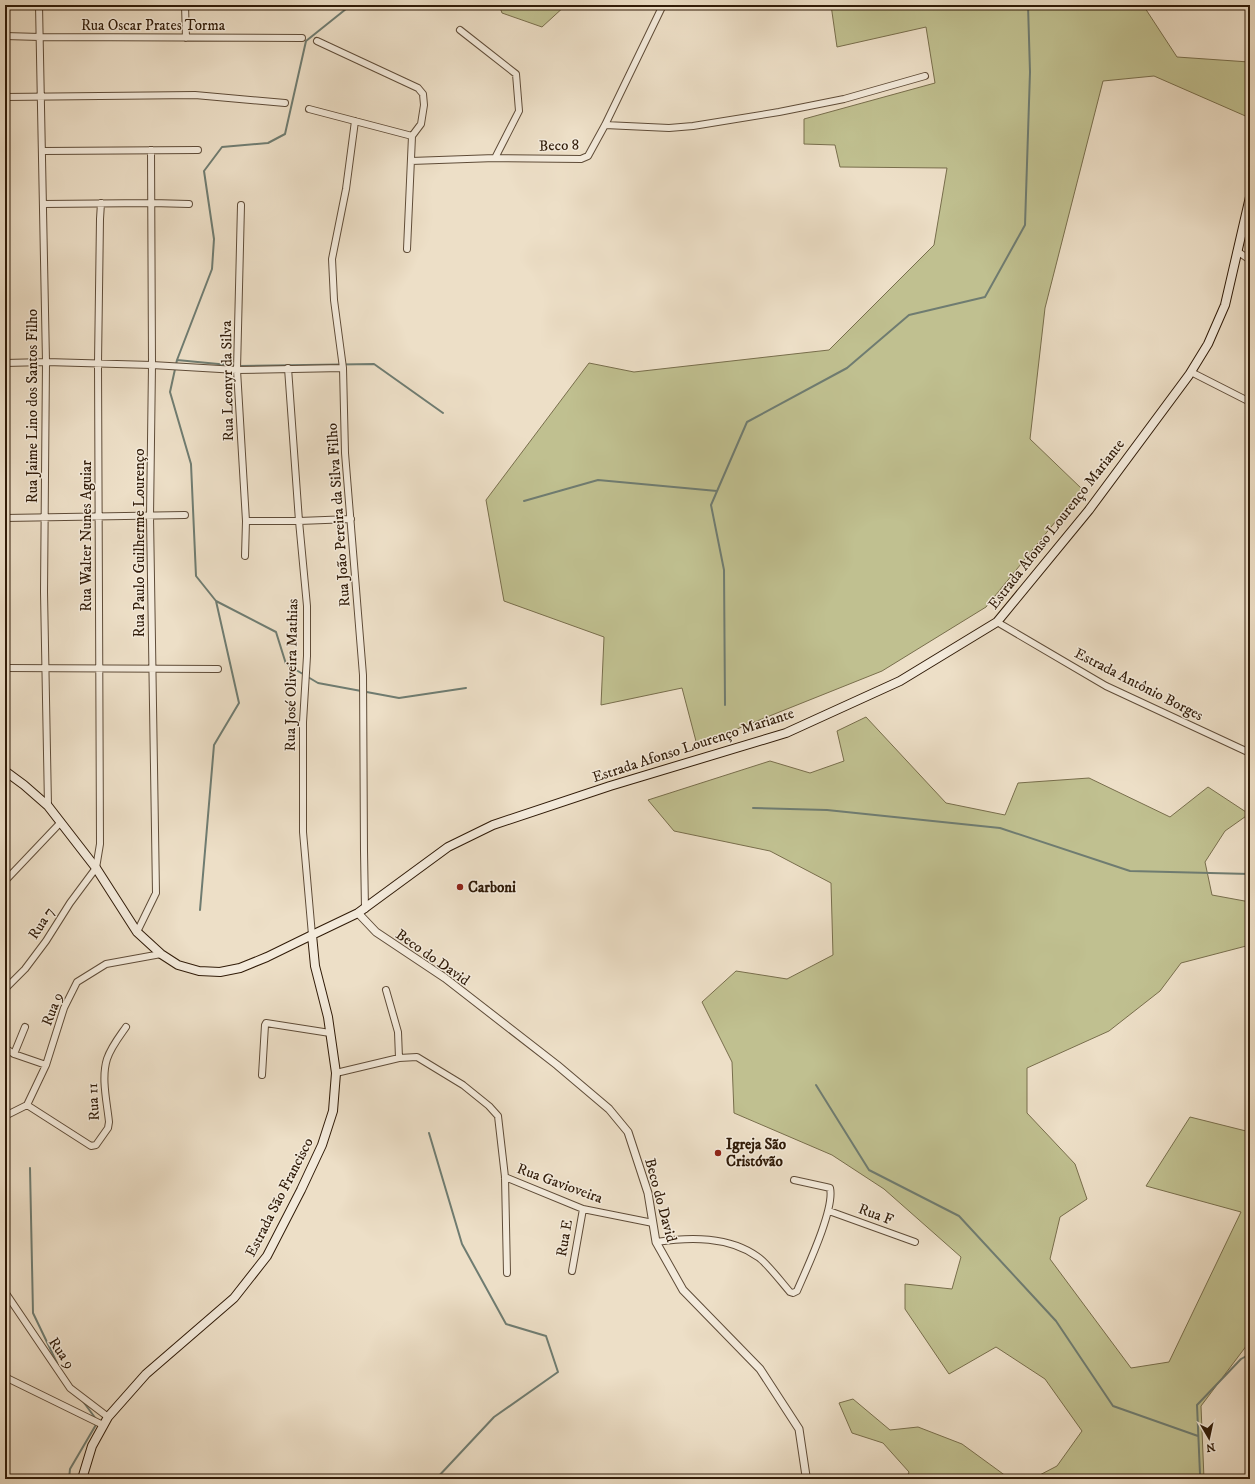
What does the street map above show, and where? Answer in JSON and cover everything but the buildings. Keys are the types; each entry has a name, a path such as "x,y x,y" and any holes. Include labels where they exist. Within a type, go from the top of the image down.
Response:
{"main road":[{"name":"Estrada Afonso Lourenço Mariante","path":"5,771 48,806 96,868 137,932 161,954 178,965 199,971 220,972 240,968 267,957 366,909 448,847 493,825 610,786 786,733 900,681 998,622 1089,510 1191,372 1208,344 1225,304 1250,196"},
{"name":"Estrada São Francisco","path":"82,1479 99,1423 108,1417 146,1374 234,1298 267,1256 322,1145 333,1111 336,1073 328,1017 315,966 312,935"}],"street":[{"name":"Rua Jaime Lino dos Santos Filho","path":"40,5 46,362 44,592 48,806"},
{"path":"185,5 186,38"},
{"name":"Beco 8","path":"411,161 495,158 581,160 588,156 605,125 663,5"},
{"path":"460,30 516,74 519,111 495,158"},
{"name":"Rua Oscar Prates Torma","path":"5,36 302,38"},
{"path":"317,41 418,88 423,94 424,104 421,124 412,136 407,249"},
{"path":"605,125 669,128 693,126 779,112 844,99 925,76"},
{"path":"5,97 195,94 285,103"},
{"path":"309,109 412,136"},
{"name":"Rua João Pereira da Silva Filho","path":"355,121 346,189 332,259 334,300 343,368 345,453 363,674 366,909"},
{"name":"Rua Paulo Guilherme Lourenço","path":"137,932 156,893 150,516 152,365 151,150"},
{"path":"42,151 198,150"},
{"name":"Rua Walter Nunes Aguiar","path":"96,868 100,844 98,363 101,203"},
{"path":"43,204 189,204"},
{"name":"Rua Leonyr da Silva","path":"241,205 237,370 246,521 245,556"},
{"path":"1237,251 1250,260"},
{"path":"5,363 98,363 237,370 343,368"},
{"name":"Rua José Oliveira Mathias","path":"288,368 299,521 307,606 307,656 303,722 303,832 312,935"},
{"path":"1191,372 1250,402"},
{"path":"5,518 185,515"},
{"path":"246,521 351,519"},
{"name":"Estrada Antônio Borges","path":"998,622 1106,686 1250,753"},
{"path":"5,668 100,667 218,669"},
{"path":"6,878 61,822"},
{"name":"Rua 7","path":"5,989 29,964 46,941 70,903 96,868"},
{"name":"Beco do David","path":"358,913 376,932 445,978 557,1065 609,1109 628,1132 648,1193 656,1242 683,1290 760,1369 799,1429 806,1479"},
{"name":"Rua 9","path":"27,1105 46,1065 64,1008 77,982 106,964 161,954"},
{"path":"386,990 398,1032 399,1058"},
{"path":"262,1075 266,1023 330,1033"},
{"path":"14,1054 25,1027"},
{"name":"Rua 11","path":"27,1105 91,1146 96,1146 108,1128 109,1122 104,1079 106,1060 111,1049 126,1027"},
{"path":"5,1048 14,1054 46,1065"},
{"path":"336,1073 399,1058 417,1057 463,1085 489,1106 498,1116 505,1177"},
{"path":"5,1116 27,1105"},
{"name":"Rua Gavioveira","path":"507,1273 505,1177 583,1209 653,1224"},
{"path":"656,1242 707,1239 738,1247 759,1257 790,1292 793,1293 797,1291 804,1276 829,1211 830,1188 794,1180"},
{"name":"Rua E","path":"572,1271 583,1209"},
{"name":"Rua F","path":"829,1211 915,1242"},
{"name":"Rua 9","path":"5,1292 70,1388 108,1417"},
{"path":"5,1377 99,1423"}],"green space":[{"path":"499,5 566,5 542,27 502,13"},
{"path":"831,5 1143,5 1177,57 1249,62 1250,60 1250,118 1154,76 1103,81 1045,308 1030,439 1082,489 986,607 882,671 697,745 682,688 601,705 604,637 504,601 486,500 589,363 634,372 829,350 934,245 947,168 840,167 835,145 804,144 804,119 935,83 926,27 837,47"},
{"path":"866,717 946,803 1005,815 1018,783 1089,778 1170,817 1208,787 1249,814 1225,831 1205,862 1212,895 1250,902 1250,945 1181,963 1160,991 1109,1031 1027,1068 1027,1113 1075,1164 1087,1199 1060,1217 1050,1259 1131,1368 1169,1362 1241,1212 1146,1186 1190,1117 1250,1132 1250,1341 1201,1406 1204,1479 1032,1479 1057,1466 1082,1431 1045,1379 996,1347 949,1374 905,1309 905,1284 952,1289 961,1257 884,1189 832,1155 734,1113 732,1062 702,1002 736,971 787,979 833,955 831,883 770,851 674,831 648,800 770,761 810,773 844,761 837,731"},
{"path":"853,1399 890,1430 918,1427 962,1444 1010,1479 906,1479 909,1472 883,1443 852,1433 839,1403"}],"waterway":[{"path":"200,910 214,745 239,703 216,601 196,576 191,464 170,392 177,360 212,269 214,239 204,171 222,147 268,143 285,134 306,41 351,5"},
{"path":"725,705 724,570 711,505 747,422 847,368 909,315 985,297 1025,225 1030,72 1028,5"},
{"path":"177,360 239,366 374,364 443,413"},
{"path":"524,501 598,480 717,491"},
{"path":"216,601 276,632 286,664 318,683 399,698 466,688"},
{"path":"753,808 827,810 1000,828 1130,871 1250,874"},
{"path":"816,1085 869,1170 959,1216 1056,1321 1113,1406 1198,1436"},
{"path":"429,1133 462,1244 506,1324 546,1336 558,1372 494,1417 436,1479"},
{"path":"30,1168 33,1313 57,1363"},
{"path":"1199,1479 1197,1405 1241,1359 1250,1354"},
{"path":"82,1400 96,1419"},
{"path":"69,1479 70,1469 97,1423"}],"place":[{"name":"Carboni","path":"460,887"},
{"name":"Igreja São Cristóvão","path":"718,1153"}]}
